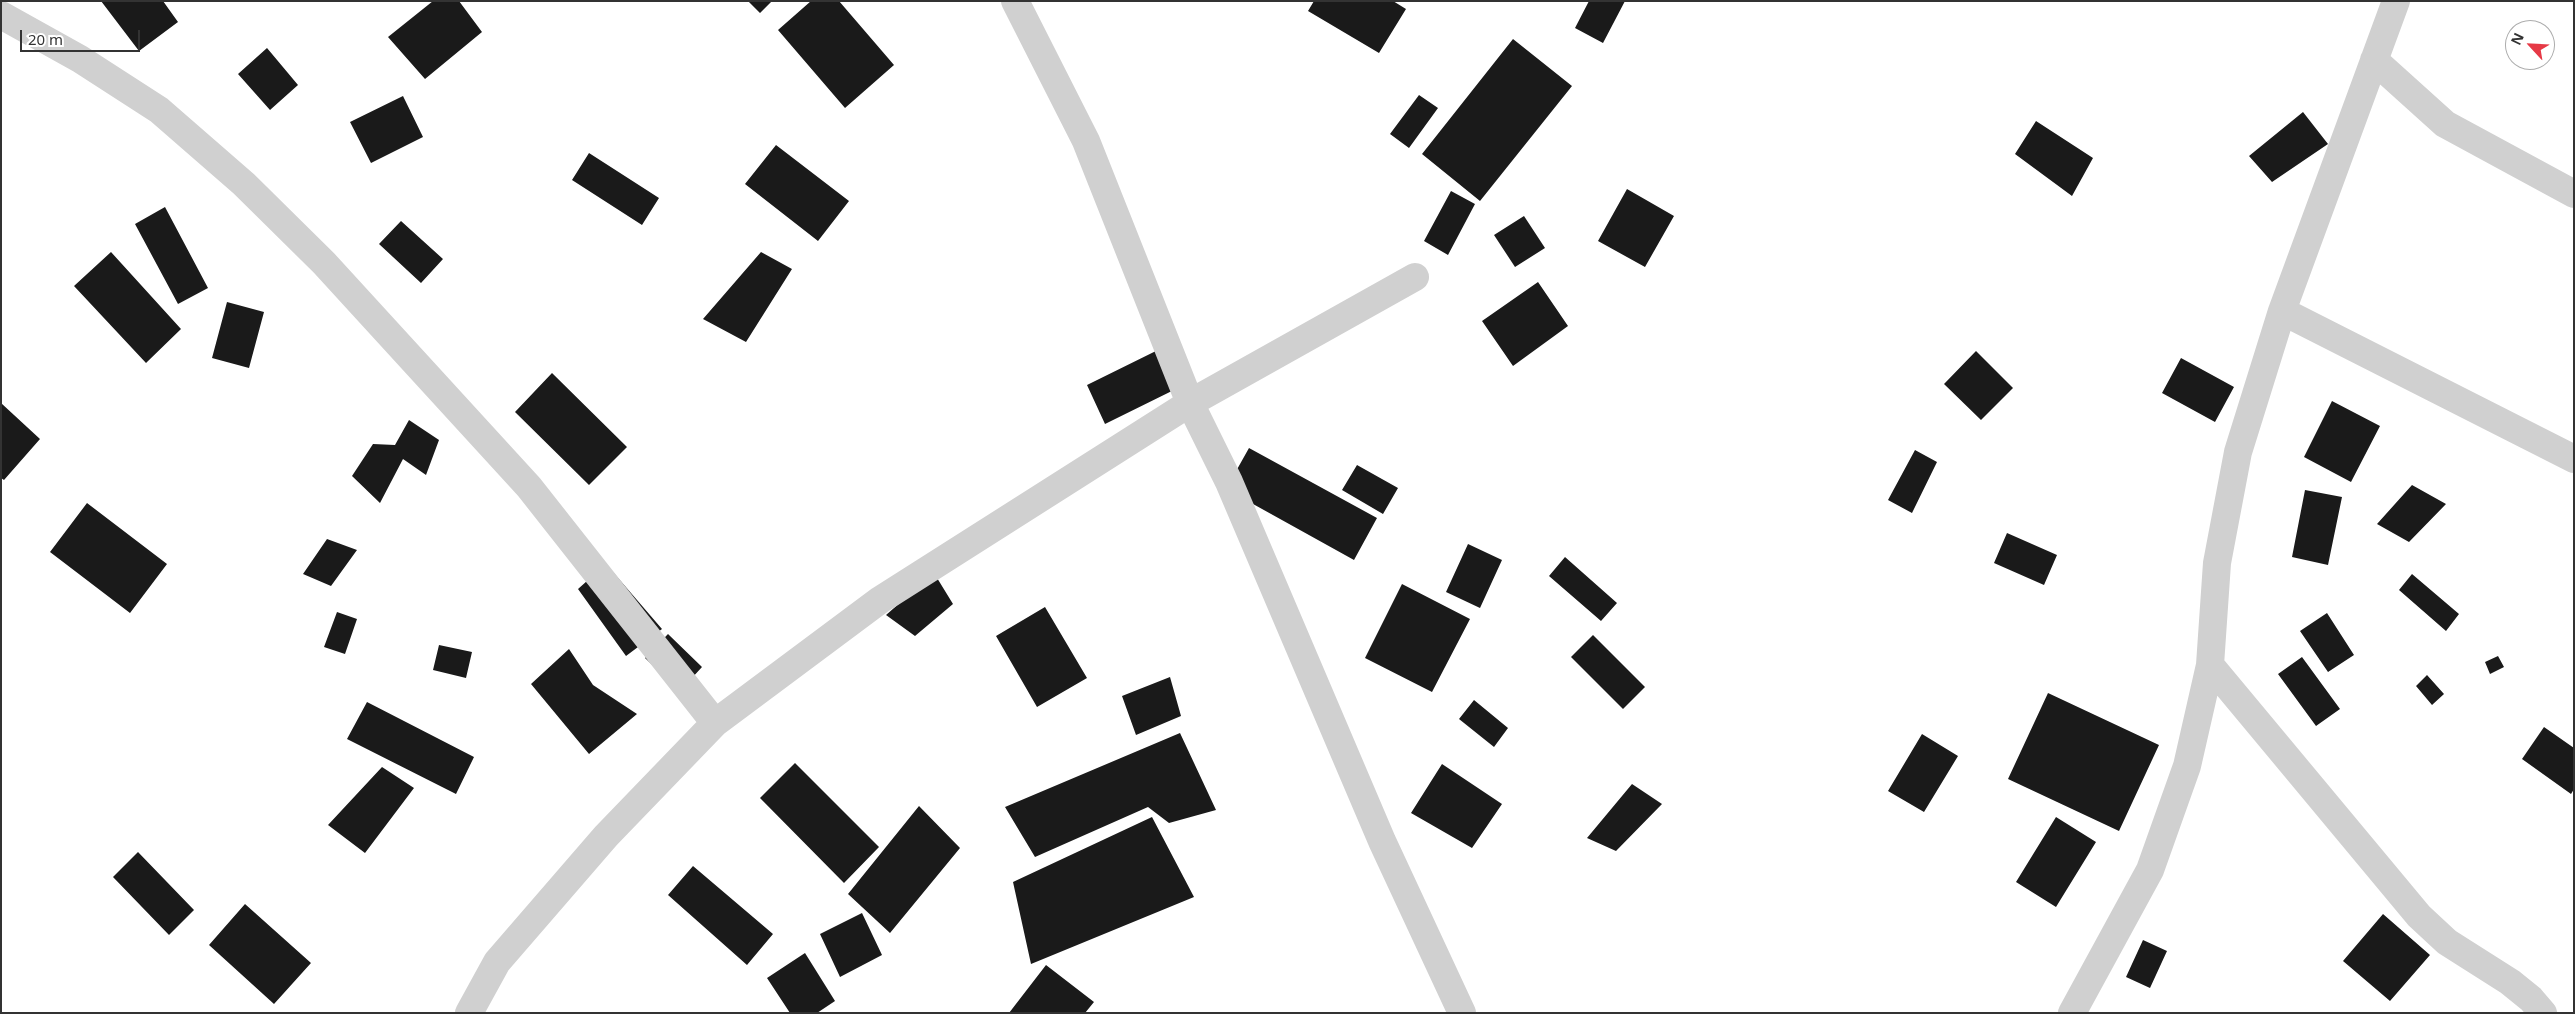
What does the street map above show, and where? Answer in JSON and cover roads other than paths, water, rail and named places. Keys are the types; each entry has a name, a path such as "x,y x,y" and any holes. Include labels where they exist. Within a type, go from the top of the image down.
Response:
{"street":[{"path":"1015,1 1086,141 1190,403 1229,482 1382,841 1462,1013"},
{"path":"2072,1013 2150,870 2187,766 2210,665 2217,563 2238,452 2282,311 2396,1"},
{"path":"1,16 80,59 159,110 244,184 324,263 530,487 715,723"},
{"path":"2374,60 2445,124 2574,194"},
{"path":"469,1013 504,955 606,836 715,723 880,600 1190,403 1415,277"},
{"path":"2282,311 2574,459"},
{"path":"2210,665 2419,916 2447,942 2517,988 2543,1013"}]}
